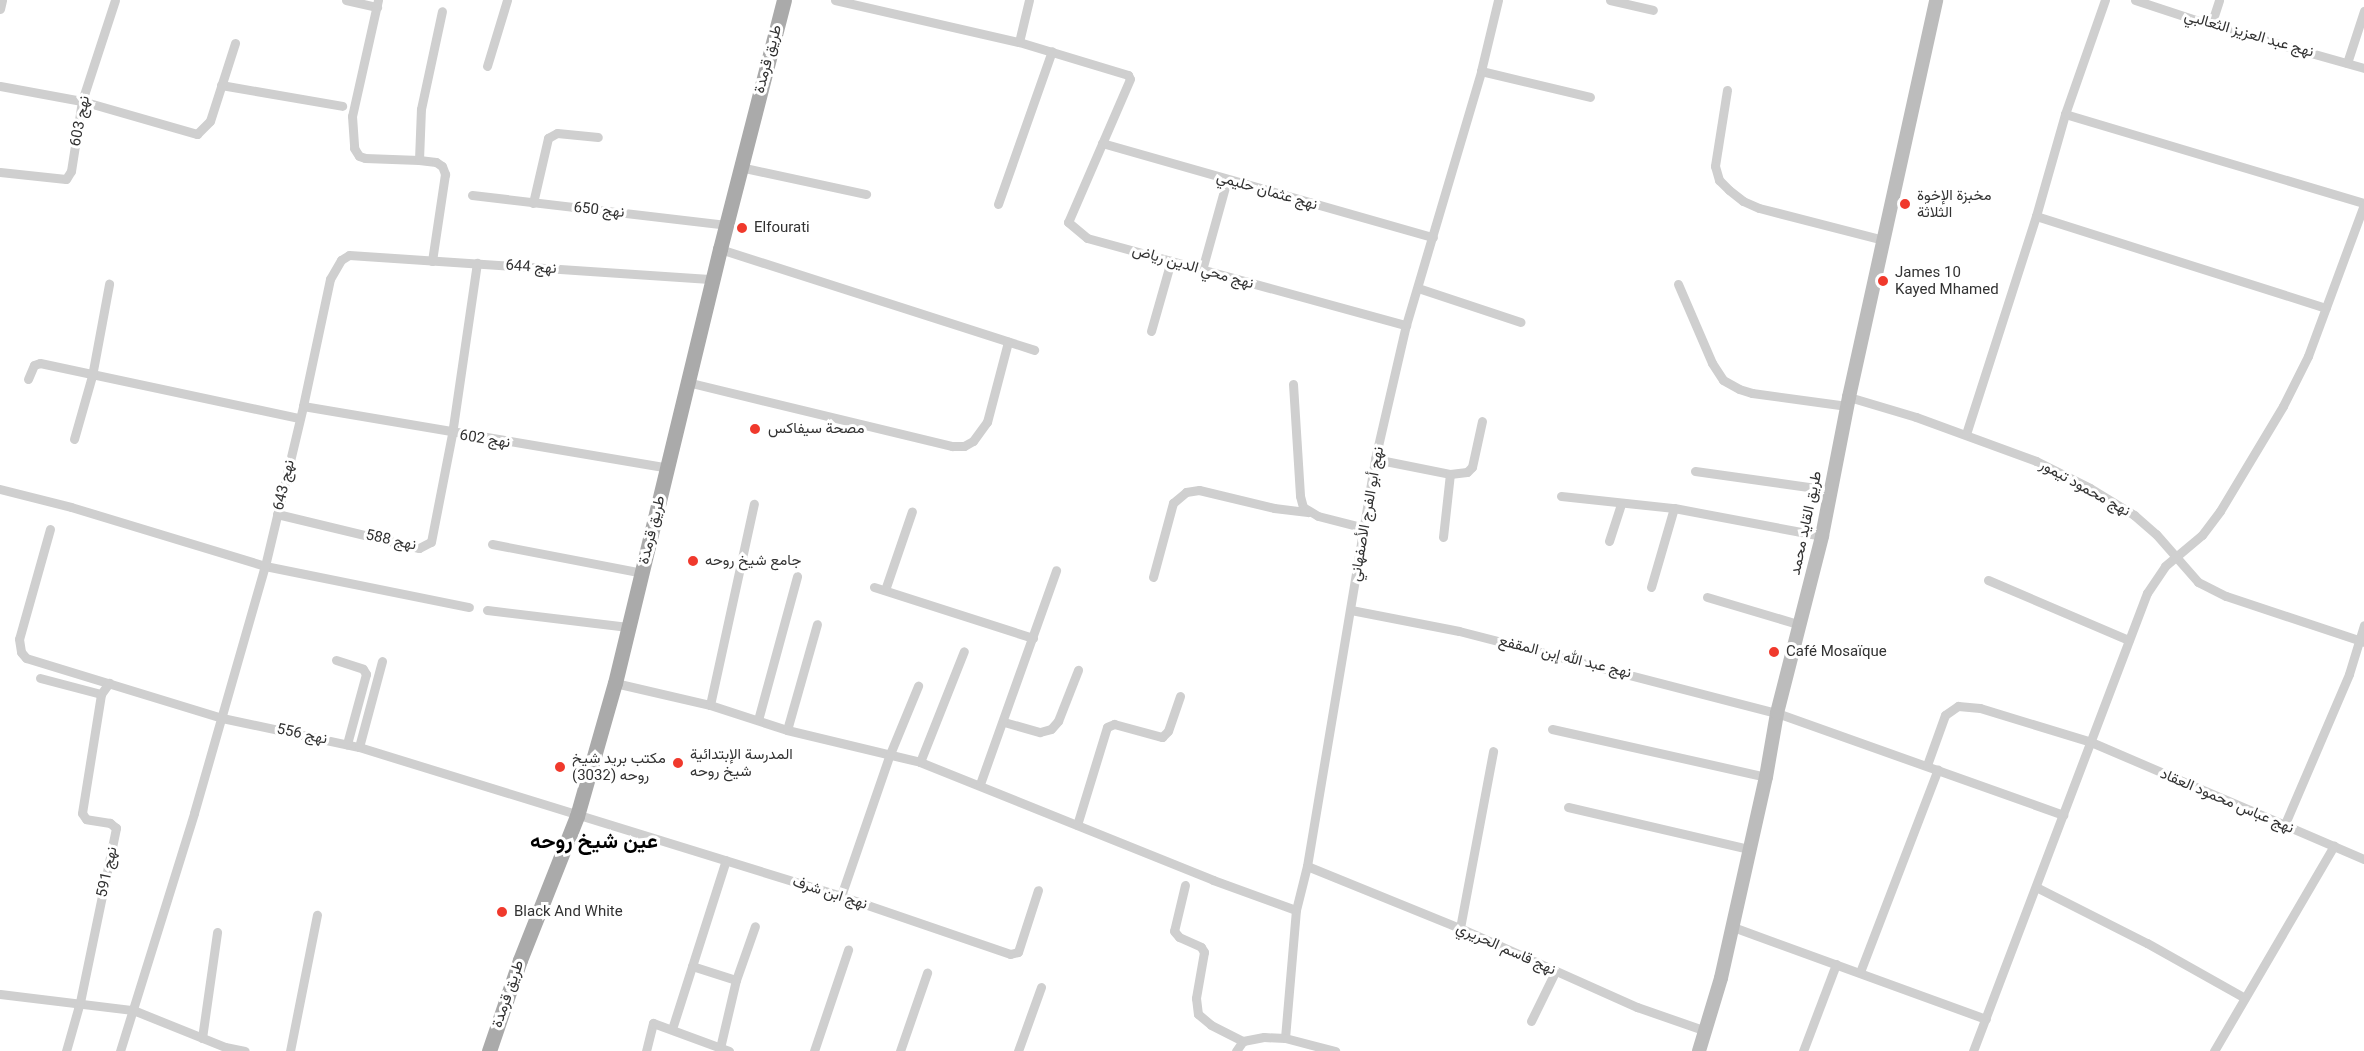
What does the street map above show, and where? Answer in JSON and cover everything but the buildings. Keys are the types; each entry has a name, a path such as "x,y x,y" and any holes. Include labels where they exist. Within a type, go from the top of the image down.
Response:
{"main road":[{"name":"طريق قرمدة","path":"489,1051 520,960 577,816 615,683 740,167 784,0"},
{"name":"طريق القايد محمد","path":"1699,1051 1707,1031 1733,927 1778,713 1822,536 1848,402 1936,0"}],"street":[{"path":"0,9 2,0"},
{"name":"نهج 603","path":"0,172 66,179 71,171 82,101 115,0"},
{"path":"346,0 377,4 352,116 353,143 356,152 365,158 436,162 442,166 445,174 432,261"},
{"path":"487,66 507,0"},
{"path":"836,0 1019,42 1128,75 1130,79 1102,143"},
{"path":"1019,42 1029,0"},
{"name":"نهج أبو الفرج الأصفهاني","path":"1285,1038 1296,910 1307,866 1375,459 1406,325 1481,71 1498,0"},
{"path":"1610,0 1653,10"},
{"path":"1966,434 2036,216 2065,114 2105,0"},
{"name":"نهج عبد العزيز الثعالبي","path":"2135,0 2211,25 2364,68"},
{"path":"2211,25 2219,0"},
{"path":"418,160 421,109 442,10"},
{"path":"2347,63 2364,11"},
{"path":"0,86 82,101 197,134 210,121 235,43"},
{"path":"998,204 1052,51"},
{"path":"1481,71 1590,97"},
{"path":"221,85 342,106"},
{"path":"1727,90 1714,166 1719,180 1729,190 1743,201 1759,208 1884,240"},
{"path":"1973,1051 2129,640 2156,576 2202,535 2252,460 2308,356 2364,204 2065,114"},
{"path":"533,203 548,138 557,134 598,136"},
{"name":"نهج عثمان حليمي","path":"1102,143 1433,237"},
{"name":"نهج محي الدين رياض","path":"1102,143 1068,222 1087,238 1406,325"},
{"path":"740,167 866,194"},
{"path":"1202,270 1227,180"},
{"name":"نهج 650","path":"472,195 726,225"},
{"path":"2036,216 2326,308"},
{"path":"720,249 1034,350"},
{"name":"نهج 644","path":"349,255 713,279"},
{"name":"نهج 643","path":"120,1051 222,718 265,566 330,279 341,260 349,255"},
{"path":"1151,332 1172,261"},
{"path":"452,434 477,263"},
{"path":"74,440 92,376 110,284"},
{"name":"نهج محمود تيمور","path":"1678,284 1712,363 1723,380 1739,389 1761,395 1848,402 1966,434 2036,461 2090,488 2134,515 2156,534 2193,579 2226,596 2362,641"},
{"path":"1418,288 1520,322"},
{"path":"687,382 951,446 964,446 973,441 987,422 1008,342"},
{"path":"28,379 36,363 299,418"},
{"path":"1293,384 1300,496 1303,507 1308,512"},
{"name":"نهج 602","path":"303,406 452,434 668,468"},
{"path":"1375,459 1450,474 1467,472 1472,467 1482,420"},
{"name":"نهج 588","path":"277,514 420,548 426,547 431,542 435,531 452,434"},
{"path":"1695,471 1830,490"},
{"path":"1443,537 1450,474"},
{"path":"0,489 71,507 265,566 469,607"},
{"path":"1153,577 1173,503 1186,492 1199,490 1274,508 1308,512 1365,528"},
{"path":"1561,496 1674,508 1822,536"},
{"path":"1609,541 1621,503"},
{"path":"710,705 754,504"},
{"path":"1651,587 1674,508"},
{"path":"885,590 912,511"},
{"name":"نهج 556","path":"50,529 19,639 21,652 26,658 222,718 360,747 577,816"},
{"path":"492,544 642,573"},
{"path":"980,784 1004,722 1056,570"},
{"path":"758,720 796,576"},
{"path":"1988,580 2129,640"},
{"path":"874,587 1033,638"},
{"path":"1707,597 1801,625"},
{"path":"486,610 628,627"},
{"name":"نهج عبد الله إبن المقفع","path":"1351,610 1470,633 1778,713 2063,815"},
{"path":"787,730 818,624"},
{"path":"2284,826 2349,674 2362,641 2364,625"},
{"path":"920,762 964,651"},
{"path":"336,660 363,669 366,674 347,744"},
{"path":"360,747 382,661"},
{"path":"1004,722 1040,732 1051,729 1059,721 1078,670"},
{"path":"40,678 101,694"},
{"name":"نهج 591","path":"66,1051 80,1002 116,828 110,823 86,819 82,813 101,694 109,683"},
{"path":"615,683 710,705 787,730 920,762 980,784 1214,880 1296,910"},
{"path":"841,896 890,754 918,686"},
{"path":"1077,825 1107,727 1114,724 1162,737 1167,733 1180,696"},
{"name":"نهج عباس محمود العقاد","path":"1927,765 1945,715 1958,706 1980,708 2091,742 2364,859"},
{"path":"1552,729 1766,777"},
{"path":"1460,928 1493,751"},
{"path":"1860,972 1938,769"},
{"path":"1568,807 1749,849"},
{"name":"نهج ابن شرف","path":"577,816 841,896 1010,954 1018,952 1038,890"},
{"path":"2214,1051 2334,846"},
{"path":"672,1029 726,860"},
{"name":"نهج قاسم الحريري","path":"1307,866 1460,928 1636,1007 1707,1031"},
{"path":"1185,885 1174,931 1179,937 1201,947 1204,952 1196,998 1198,1014 1211,1025 1243,1041 1264,1037 1285,1038 1335,1051"},
{"path":"2036,887 2147,943 2245,998"},
{"path":"290,1051 317,915"},
{"path":"646,1051 653,1023 724,1049 736,980 755,926"},
{"path":"1733,927 1986,1019"},
{"path":"202,1038 217,932"},
{"path":"814,1051 848,950"},
{"path":"1803,1051 1836,964"},
{"path":"692,966 736,980"},
{"path":"1531,1021 1555,972"},
{"path":"900,1051 927,973"},
{"path":"1018,1051 1041,987"},
{"path":"0,993 133,1010 225,1049 245,1051"},
{"path":"1236,1051 1243,1041"}],"place":[{"name":"مخبزة الإخوة الثلاثة","path":"1905,204"},
{"name":"Elfourati","path":"742,228"},
{"name":"James 10 Kayed Mhamed","path":"1883,281"},
{"name":"مصحة سيفاكس","path":"755,429"},
{"name":"جامع شيخ روحه","path":"693,561"},
{"name":"Café Mosaïque","path":"1774,652"},
{"name":"المدرسة الإبتدائية شيخ روحه","path":"678,763"},
{"name":"مكتب بريد شيخ روحه (3032)","path":"560,767"},
{"name":"Black And White","path":"502,912"}],"district":[{"name":"عين شيخ روحه","path":"594,841"}]}
